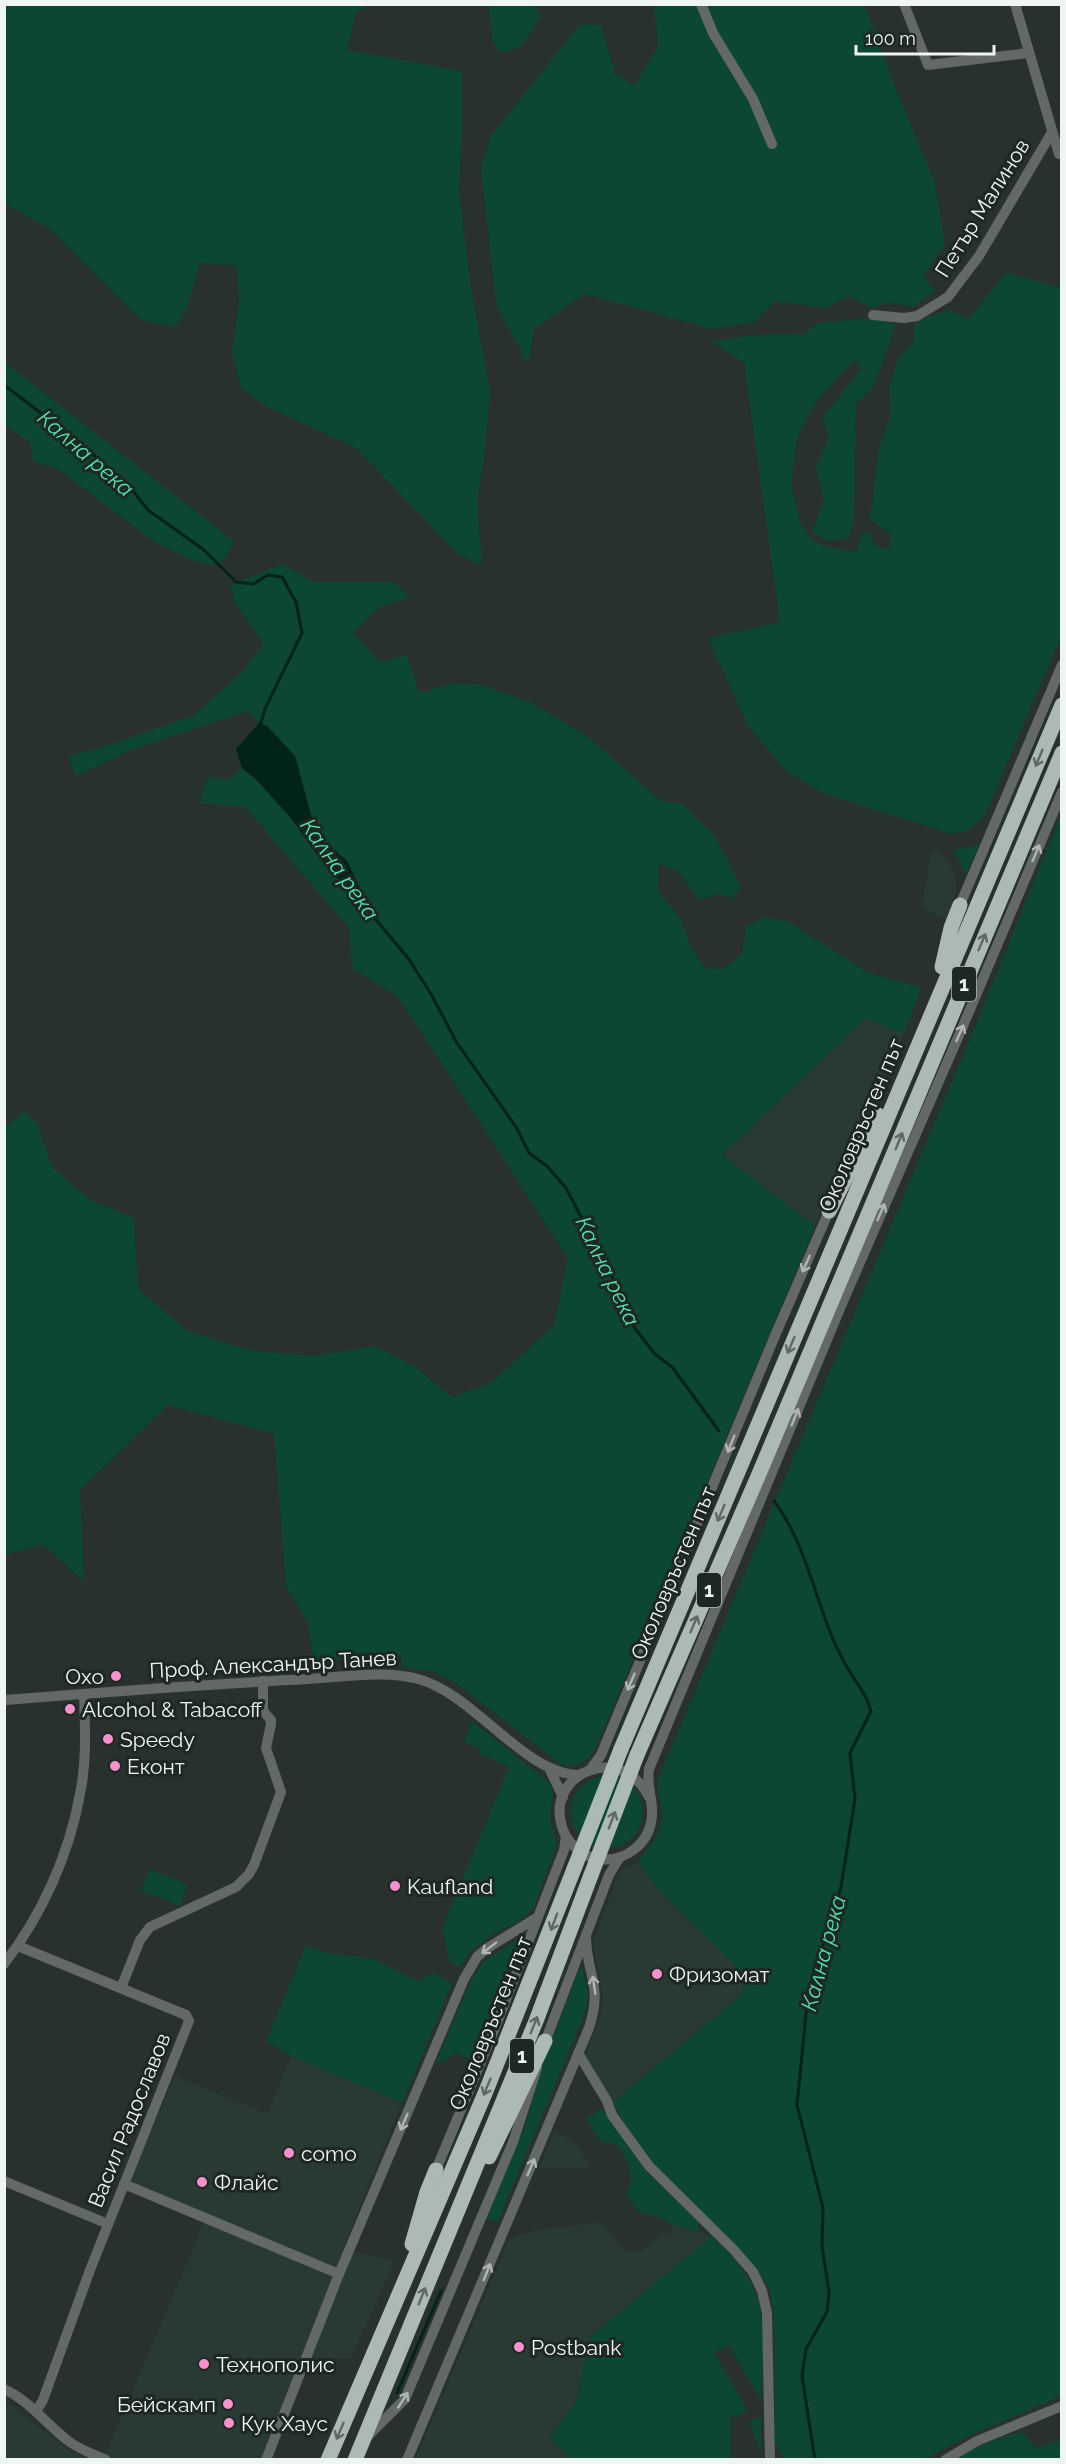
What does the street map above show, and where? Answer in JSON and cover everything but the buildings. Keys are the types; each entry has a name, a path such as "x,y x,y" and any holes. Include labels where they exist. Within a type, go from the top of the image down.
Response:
{"highway":[{"name":"Околовръстен път","path":"328,2460 486,2091 621,1749 932,1008 1062,705"},
{"name":"Околовръстен път","path":"355,2460 536,2021 637,1755 802,1371 1062,753"},
{"path":"932,1008 951,928 960,905"},
{"path":"829,1211 878,1116 903,1078"},
{"path":"858,1265 868,1215"},
{"path":"802,1371 830,1332"},
{"path":"448,2234 499,2139 545,2041"},
{"path":"394,2304 427,2192 436,2170"}],"street":[{"path":"701,4 713,33 753,99 772,144"},
{"path":"904,4 928,65 1028,53"},
{"path":"1015,4 1060,154 1040,154"},
{"name":"Петър Малинов","path":"873,315 904,318 917,316 948,297 979,256 1052,132"},
{"path":"960,905 1062,665"},
{"path":"363,2442 405,2399 513,2142 545,2041 609,1875 620,1857 640,1844 649,1830 652,1814 647,1783 649,1769 858,1265 1062,792"},
{"path":"620,1857 604,1859 589,1856 576,1848 566,1836 561,1821 563,1797 567,1789 601,1755 769,1348 829,1211"},
{"name":"Проф. Александър Танев","path":"4,1700 262,1681 385,1675 418,1679 435,1685 458,1698 550,1770 563,1797"},
{"path":"121,1988 140,1940 150,1927 236,1887 249,1874 254,1865 281,1792 266,1749 271,1720 263,1711 262,1681"},
{"path":"4,1964 18,1946 49,1892 74,1822 84,1767 84,1694"},
{"path":"585,1773 610,1767 620,1769 638,1780 649,1797"},
{"name":"Проф. Александър Танев","path":"550,1770 585,1773"},
{"path":"436,2170 538,1917 564,1850 566,1836"},
{"path":"266,2460 339,2274 470,1968 486,1949 538,1917"},
{"path":"407,2460 466,2324 595,2009 596,1992 585,1941 586,1933"},
{"name":"Васил Радославов","path":"18,1946 186,2015 189,2021 74,2310 43,2400 37,2410"},
{"path":"578,2053 607,2101 612,2115 649,2166 733,2248 753,2272 762,2291 767,2313 770,2460"},
{"path":"4,2181 108,2224"},
{"path":"124,2184 339,2274"},
{"path":"4,2389 19,2396 37,2410 68,2441 106,2460"},
{"path":"945,2460 977,2441 1062,2406"}],"shaded area":[{"path":"5,4 369,5 356,13 347,50 462,71 459,191 471,289 490,391 484,458 477,500 482,565 459,555 356,448 265,406 241,388 232,353 239,302 237,266 200,263 188,304 176,327 141,320 50,229 5,204"},
{"path":"488,5 533,5 541,16 521,47 500,53 493,42"},
{"path":"654,5 865,5 894,84 935,183 945,245 923,276 935,291 914,306 887,303 872,308 848,296 826,308 775,301 755,322 712,329 585,294 534,329 528,365 496,304 481,169 490,137 580,24 601,25 615,74 635,85 658,46"},
{"path":"1007,272 1061,288 1062,396 1059,399 1062,409 1061,636 984,817 966,831 952,834 822,793 786,771 748,726 708,638 780,622 744,363 711,341 752,335 803,334 818,323 868,318 896,324 874,386 856,404 854,520 848,538 827,541 812,532 824,500 816,467 829,436 822,418 861,369 855,359 817,400 797,437 791,484 801,524 812,540 825,546 856,552 862,533 870,533 876,546 890,549 891,534 870,519 879,449 891,414 889,388 898,359 914,341 914,324 929,316 950,310 968,319"},
{"path":"4,362 235,542 219,566 194,561 154,542 58,469 33,461 30,442 5,425"},
{"path":"283,564 314,582 393,582 410,597 378,608 353,633 380,662 407,655 419,693 452,683 481,685 532,703 586,735 660,800 682,804 715,836 741,887 733,898 719,894 699,900 679,872 659,864 658,891 681,919 690,945 705,968 724,969 742,953 746,927 763,917 787,921 869,973 921,988 904,1034 866,1018 722,1155 815,1226 594,1752 576,1765 562,1765 453,1681 435,1672 402,1667 401,1656 314,1661 307,1620 286,1586 274,1434 168,1405 80,1490 84,1582 43,1544 5,1555 4,1127 25,1111 37,1123 52,1167 90,1200 134,1218 138,1288 186,1330 249,1350 312,1356 375,1346 413,1365 452,1397 492,1382 554,1325 568,1258 399,998 352,968 349,928 245,807 199,803 208,777 229,780 242,768 276,801 335,874 367,909 347,862 325,842 313,822 295,756 267,726 259,723 248,711 128,751 76,776 68,756 103,747 194,715 244,670 263,643 235,603 230,585"},
{"path":"1061,815 1061,2396 964,2438 925,2459 784,2459 775,2442 774,2314 769,2288 757,2269 672,2187 633,2140 613,2102 740,1996 747,1977 657,1888 638,1862 653,1843 660,1829 662,1814 658,1794 659,1777 972,1034"},
{"path":"979,845 966,875 953,850"},
{"path":"938,850 949,862 955,874 956,891 947,920 922,908 931,851"},
{"path":"866,1018 904,1034 815,1226 721,1156"},
{"path":"472,1721 551,1784 553,1793 550,1819 557,1844 533,1909 525,1917 490,1936 470,1952 460,1967 450,1962 442,1928 509,1767 479,1754 481,1749 464,1742"},
{"path":"614,1776 633,1786 641,1798 643,1812 641,1826 633,1838 621,1846 600,1848 581,1838 573,1826 571,1805 581,1786 593,1778"},
{"path":"638,1862 657,1888 747,1976 740,1996 613,2102 585,2056 602,2009 603,1996 593,1942 617,1878 622,1870"},
{"path":"150,1869 188,1885 180,1906 141,1890"},
{"path":"521,1937 471,2060 457,2053 435,2065 471,1980 484,1961"},
{"path":"306,1945 324,1952 374,1959 417,1981 433,1973 452,1983 402,2103 291,2056 266,2041"},
{"path":"581,1965 588,1991 586,2010 498,2221 486,2219 525,2126 543,2063"},
{"path":"291,2056 402,2103 343,2249 395,2261 351,2358 306,2358 266,2459 103,2459 206,2218 129,2183 175,2076 267,2114"},
{"path":"603,2108 646,2172 699,2222 698,2232 672,2225 666,2220 638,2211 626,2195 631,2182 629,2167 623,2153 616,2144 600,2141 586,2119"},
{"path":"555,2131 578,2145 591,2169 539,2168"},
{"path":"600,2222 627,2252 640,2252 662,2234 670,2233 672,2225 712,2236 591,2336 576,2402 550,2438 573,2459 415,2460 510,2238 533,2231"},
{"path":"712,2236 736,2261 748,2278 755,2292 762,2322 761,2400 729,2345 714,2353 748,2411 730,2418 731,2457 736,2457 736,2459 573,2459 549,2438 576,2402 591,2336"},
{"path":"5,2401 67,2449 89,2459 5,2459"},
{"path":"757,2418 761,2421 761,2455 750,2424 750,2420"},
{"path":"1015,2433 1023,2433 1036,2448 1061,2440 1061,2459 958,2460 970,2449"}],"water":[{"path":"259,723 267,726 295,756 313,822 325,842 347,861 361,890 367,911 318,856 289,816 256,779 242,768 236,749"}],"waterway":[{"name":"Кална река","path":"4,385 79,442 129,486 148,510 204,550 236,582 253,584 268,575 282,577 296,602 302,633 265,709 260,726"},
{"name":"Кална река","path":"367,909 408,958 431,994 457,1043 516,1127 529,1153 547,1166 566,1188 621,1294 631,1323 655,1354 672,1367 719,1431"},
{"name":"Кална река","path":"774,1501 796,1539 805,1560 834,1642 871,1711 850,1753 855,1799 841,1887 808,1994 797,2105 823,2208 822,2246 829,2292 827,2312 806,2349 802,2376 815,2460"},
{"path":"397,2393 441,2291"}],"place":[{"name":"Охо","path":"116,1676"},
{"name":"Alcohol & Tabacoff","path":"70,1709"},
{"name":"Speedy","path":"108,1739"},
{"name":"Еконт","path":"115,1766"},
{"name":"Kaufland","path":"395,1886"},
{"name":"Фризомат","path":"657,1974"},
{"name":"como","path":"289,2153"},
{"name":"Флайс","path":"202,2182"},
{"name":"Postbank","path":"519,2347"},
{"name":"Технополис","path":"204,2364"},
{"name":"Бейскамп","path":"228,2404"},
{"name":"Кук Хаус","path":"229,2423"}]}
